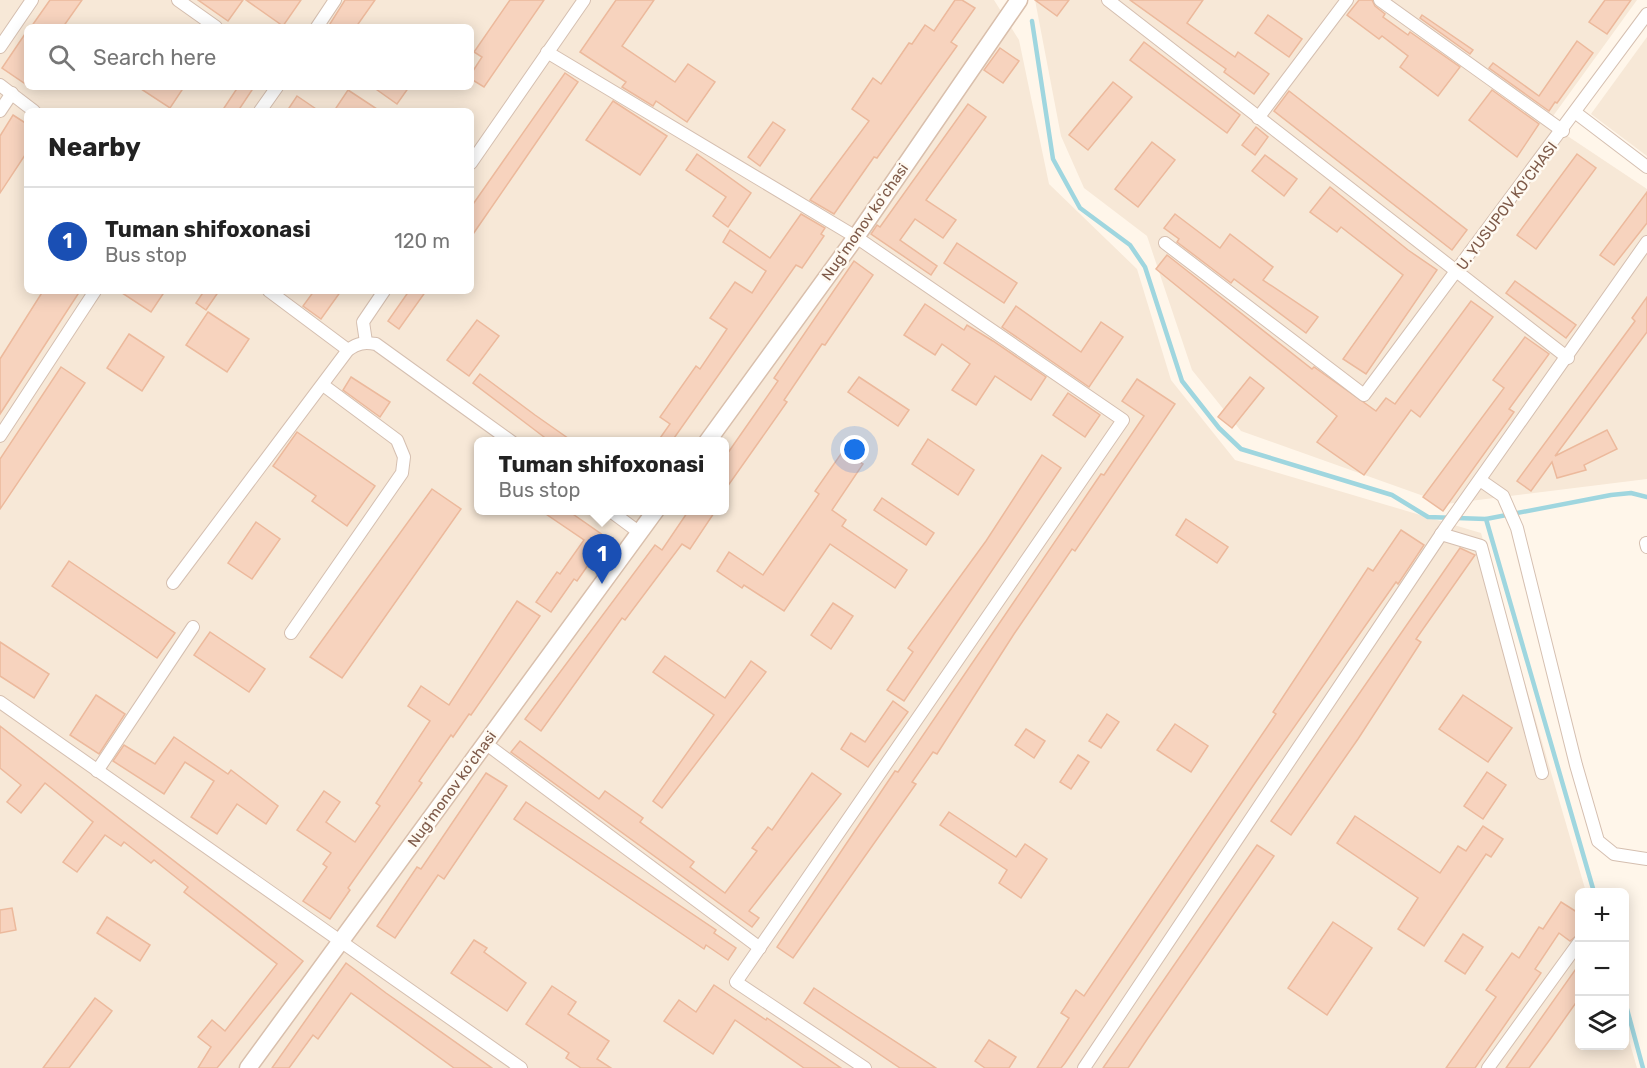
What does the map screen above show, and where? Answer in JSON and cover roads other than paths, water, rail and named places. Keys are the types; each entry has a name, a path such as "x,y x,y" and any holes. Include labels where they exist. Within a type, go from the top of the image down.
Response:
{"main road":[{"name":"Nugʻmonov koʻchasi","path":"709,437 855,237 1019,0"},
{"name":"Nugʻmonov koʻchasi","path":"248,1068 653,515"}],"street":[{"path":"0,47 32,0"},
{"path":"178,0 212,24"},
{"path":"319,24 335,0"},
{"path":"474,159 584,0"},
{"path":"1108,0 1568,358"},
{"path":"1258,118 1347,0"},
{"path":"1380,0 1563,131"},
{"name":"U. YUSUPOV KO‘CHASI","path":"1165,243 1364,395 1563,131 1647,14"},
{"path":"547,52 855,237 1123,420 736,982 865,1068"},
{"path":"0,85 30,108"},
{"path":"263,108 275,90"},
{"path":"0,111 12,93"},
{"path":"1576,113 1647,167"},
{"path":"1084,1068 1443,532 1568,358 1647,242"},
{"path":"0,436 93,294"},
{"path":"273,294 348,350"},
{"path":"366,342 363,322 382,294"},
{"path":"173,583 348,350 366,342 376,344 506,437"},
{"path":"291,633 402,473 404,457 397,440 323,385"},
{"path":"1480,480 1503,496 1517,528 1576,765 1598,841 1614,854 1646,862"},
{"path":"616,515 640,533"},
{"path":"1443,532 1481,546 1542,772"},
{"path":"97,771 193,627"},
{"path":"0,702 521,1068"},
{"path":"485,743 760,948"},
{"path":"1488,1068 1579,942"}],"waterway":[{"path":"1032,21 1053,159 1080,208 1130,245 1145,267 1182,381 1219,428 1241,449 1392,495 1428,517 1486,519 1593,888"},
{"path":"1486,519 1611,495 1631,493 1647,497"},
{"path":"1629,1016 1643,1068"}],"place":[{"name":"Tuman shifoxonasi","path":"602,584"}]}
